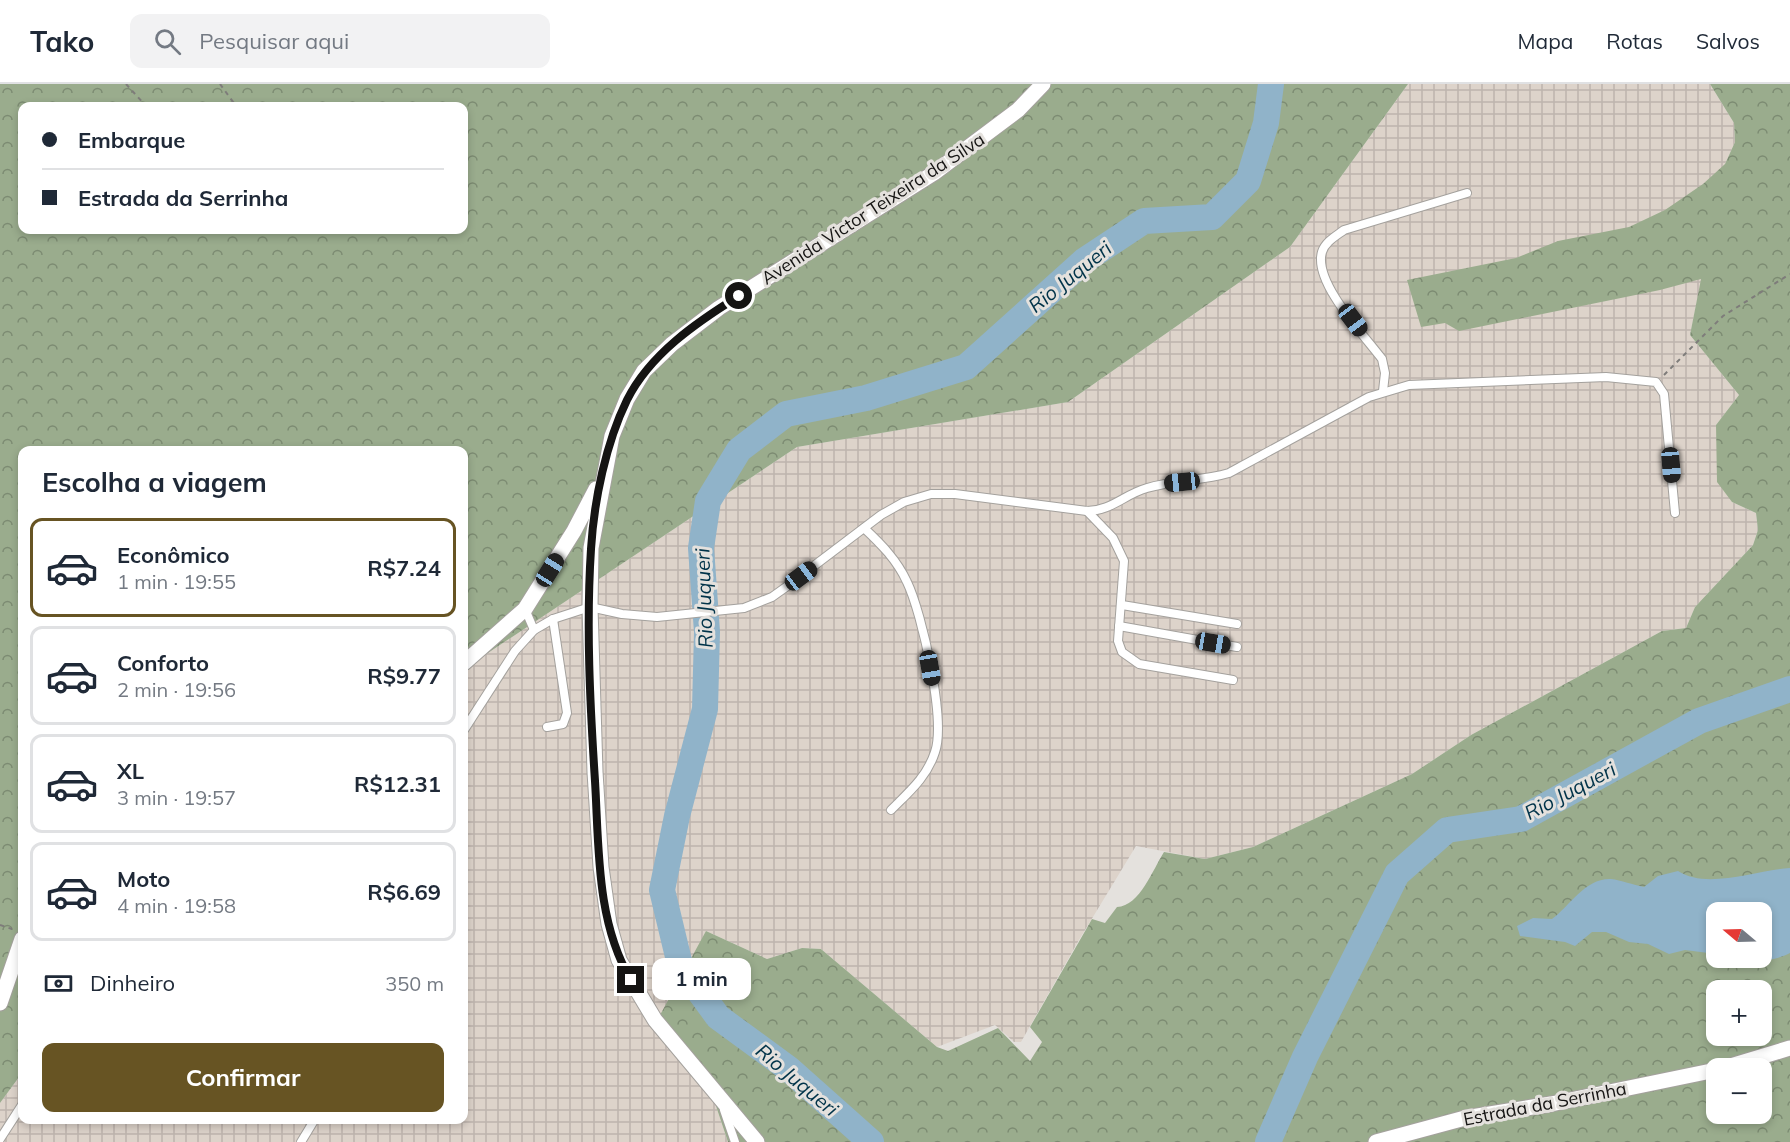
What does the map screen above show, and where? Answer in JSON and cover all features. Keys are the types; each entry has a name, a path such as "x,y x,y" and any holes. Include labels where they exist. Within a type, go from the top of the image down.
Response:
{"street":[{"name":"Avenida Victor Teixeira da Silva","path":"604,473 612,436 627,399 644,371 672,344 720,308 934,173 1018,110 1043,84"},
{"path":"604,473 591,548 590,607 595,771 601,867 609,924 619,960 655,1020 757,1142"},
{"path":"468,659 525,609 574,531 604,473"},
{"path":"0,1003 18,951"},
{"path":"1758,1058 1790,1048"},
{"name":"Estrada da Serrinha","path":"1376,1142 1466,1118 1551,1104 1706,1072"}],"lane":[{"path":"1383,391 1385,373 1382,359 1328,287 1321,268 1322,252 1330,240 1344,230 1467,193"},
{"path":"468,724 515,651 534,630 553,619 590,607 638,616 682,615 744,608 779,592 864,528 904,502 931,494 955,494 1087,511 1105,509 1150,487 1204,480 1229,473 1383,391 1409,385 1606,377 1656,382 1664,394 1675,513"},
{"path":"1087,511 1113,538 1124,561 1118,641 1122,652 1139,664 1233,680"},
{"path":"864,528 894,560 908,582 925,649 938,717 936,750 924,777 891,810"},
{"path":"1122,605 1238,624"},
{"path":"525,609 534,630"},
{"path":"547,727 563,724 567,713 553,619"},
{"path":"1119,626 1237,647"},
{"path":"719,1094 735,1142"},
{"path":"0,1139 18,1112"},
{"path":"301,1142 312,1124"}],"path":[{"path":"126,84 142,102"},
{"path":"220,84 233,102"},
{"path":"1656,382 1724,316 1790,274"}],"shaded area":[{"path":"1408,84 1710,84 1734,123 1735,142 1725,164 1690,335 1739,395 1716,425 1732,502 1756,513 1758,530 1753,545 1695,607 1686,628 1662,631 1471,735 1412,774 1253,847 1205,859 1136,846 1021,1042 1014,1042 995,1025 937,1047 821,949 802,948 767,959 706,931 711,1091 728,1142 0,1142 0,1103 18,1078 18,1124 468,1124 468,666 797,447 1068,402 1290,247"}],"green space":[{"path":"0,84 1408,84 1290,247 1068,402 797,447 468,666 468,446 18,446 18,1078 0,1103"},
{"path":"1710,84 1790,84 1790,1142 728,1142 711,1091 654,1026 706,931 767,959 802,948 821,949 937,1047 948,1051 998,1028 1030,1061 1042,1042 1030,1027 1092,919 1105,923 1117,907 1125,905 1139,894 1164,852 1205,859 1253,847 1412,774 1471,735 1662,631 1686,628 1695,607 1753,545 1758,530 1756,513 1732,502 1717,482 1716,425 1739,395 1690,335 1701,279 1660,290 1459,331 1445,323 1421,327 1407,280 1516,258 1558,241 1629,227 1665,210 1703,184 1725,164 1735,142 1734,123"}],"water":[{"path":"1790,868 1790,953 1774,959 1772,959 1772,902 1706,902 1706,953 1685,950 1669,954 1648,944 1629,942 1606,932 1592,932 1575,946 1565,942 1520,936 1517,926 1533,918 1552,919 1586,888 1602,880 1611,879 1644,887 1658,876 1678,871 1703,879 1717,879"}],"waterway":[{"name":"Rio Juqueri","path":"871,1142 789,1069 718,1017 680,965 662,890 677,816 705,709 707,632 701,548 708,501 739,450 786,414 866,398 966,367 1085,260 1144,221 1212,217 1248,181 1266,123 1271,84"},
{"name":"Rio Juqueri","path":"1268,1142 1305,1057 1397,874 1447,830 1521,819 1699,721 1790,689"}],"route":[{"path":"631,980 619,960 609,924 601,867 590,673 591,548 597,506 612,436 627,399 644,371 672,344 739,296"}]}
